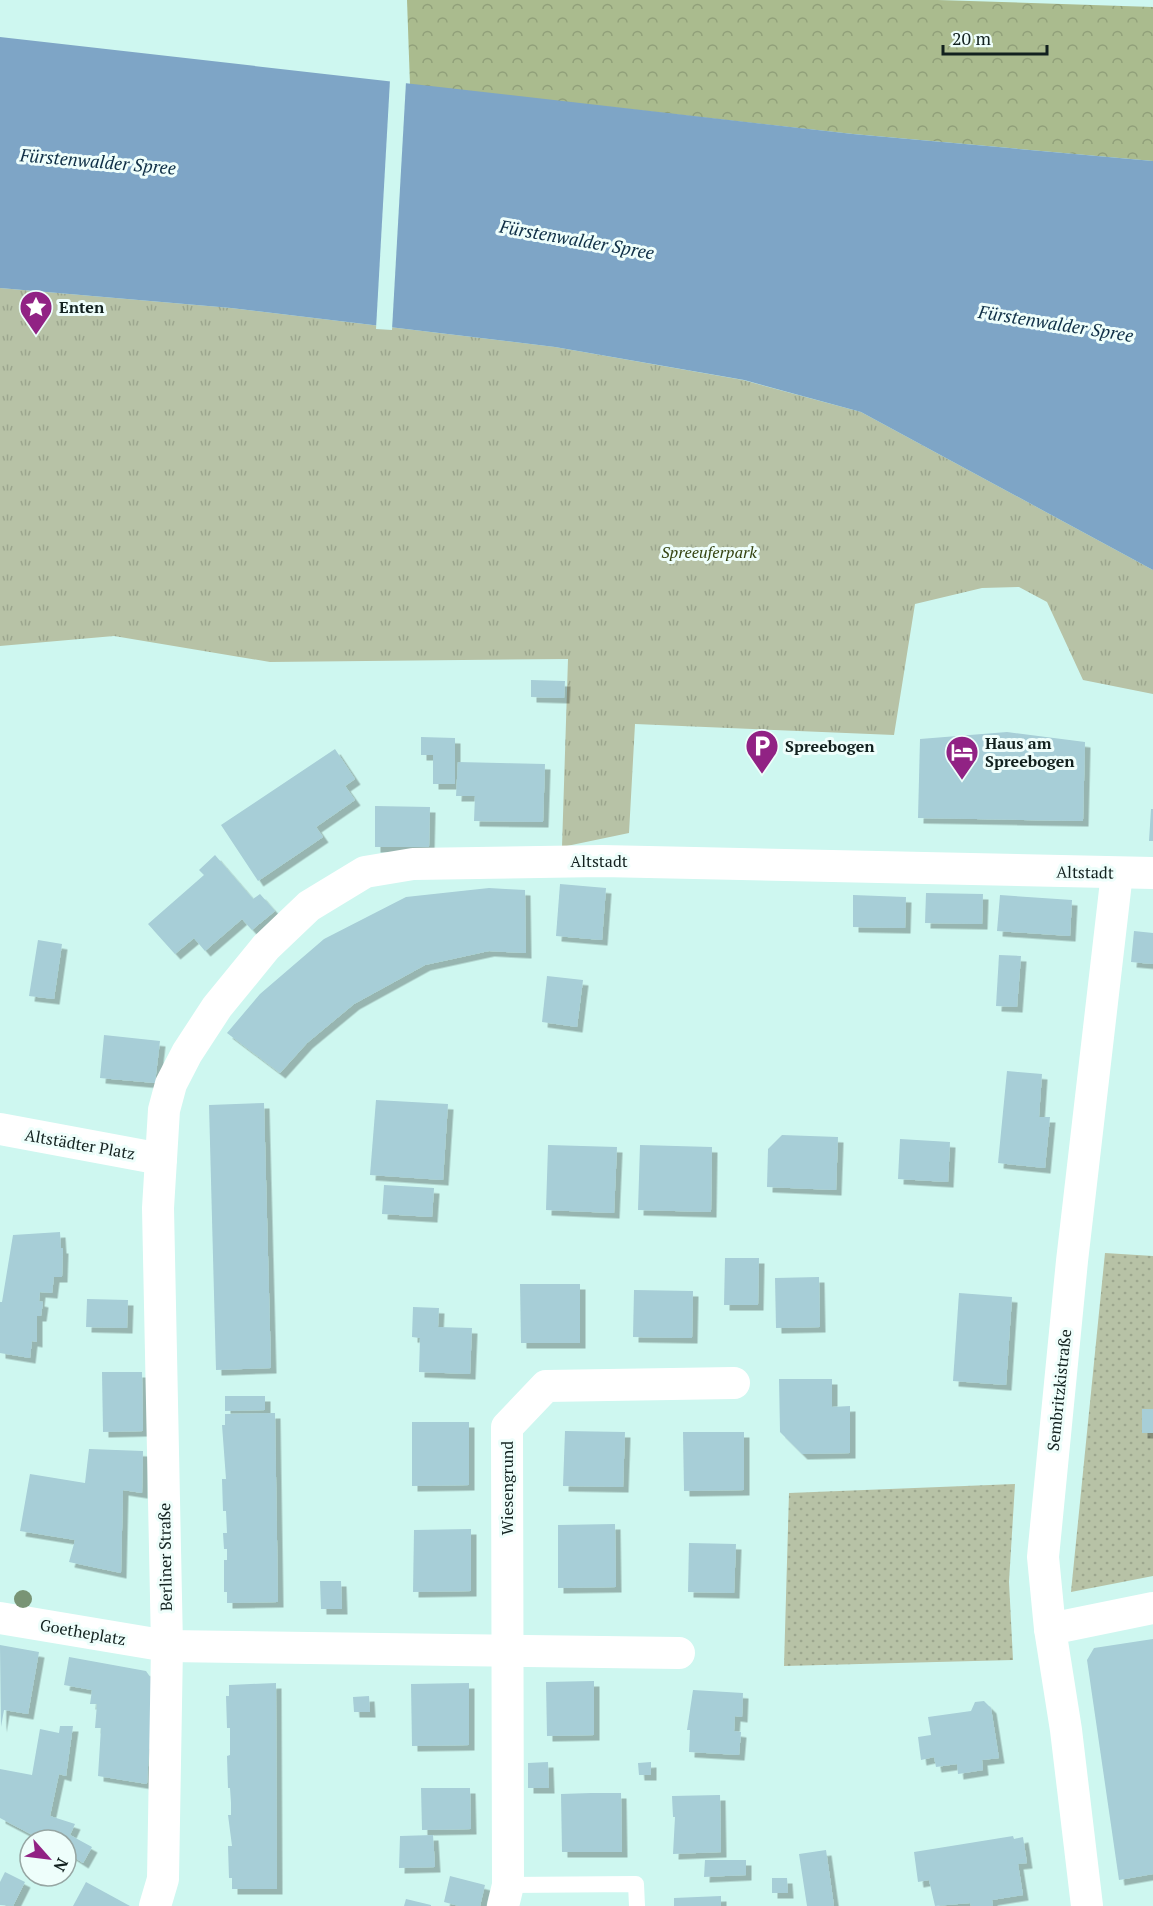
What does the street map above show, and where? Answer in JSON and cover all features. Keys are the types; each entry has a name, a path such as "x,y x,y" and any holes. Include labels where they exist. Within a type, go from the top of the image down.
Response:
{"street":[{"name":"Altstadt","path":"161,1159 164,1110 171,1084 187,1053 217,1007 267,947 309,906 365,872 413,864 602,861 1153,873"},
{"name":"Sembritzkistraße","path":"1087,1906 1066,1730 1050,1629 1043,1557 1072,1261 1116,873"},
{"name":"Altstädter Platz","path":"0,1129 161,1159"},
{"name":"Berliner Straße","path":"155,1906 163,1880 167,1646 158,1208 161,1159"},
{"name":"Wiesengrund","path":"506,1896 507,1427 546,1386 735,1383"},
{"path":"1050,1629 1153,1608"},
{"name":"Goetheplatz","path":"0,1618 167,1646"},
{"path":"167,1646 679,1653"}],"lane":[{"path":"506,1896 636,1884 637,1906"}],"green space":[{"path":"407,0 938,0 1153,7 1153,161 853,134 410,85"},
{"name":"Spreeuferpark","path":"0,288 231,308 555,347 743,380 861,412 1153,570 1153,694 1083,680 1047,602 1019,587 982,588 915,604 894,735 635,724 629,833 562,847 568,659 270,662 114,636 0,646"},
{"path":"1105,1253 1153,1256 1153,1576 1071,1592"},
{"path":"1015,1484 1009,1582 1013,1660 784,1666 789,1493"}],"water":[{"name":"Fürstenwalder Spree","path":"0,37 853,134 1153,161 1153,570 861,412 744,380 555,347 231,308 0,288"}],"pier":[{"path":"390,80 406,82 392,330 376,329"}],"building":[{"path":"531,680 565,681 564,698 531,697"},
{"name":"Haus am Spreebogen","path":"1007,732 1085,742 1083,821 918,818 920,739"},
{"path":"421,737 455,738 455,784 433,784 433,755 421,755"},
{"path":"335,749 355,779 345,786 355,800 316,827 323,837 258,881 221,825"},
{"path":"458,762 545,764 543,822 474,821 475,796 456,796"},
{"path":"375,806 430,807 429,847 375,847"},
{"path":"1151,809 1153,809 1153,841 1149,841"},
{"path":"215,855 253,899 260,894 275,911 252,930 242,919 205,951 194,938 175,954 148,924 204,875 199,870"},
{"path":"560,884 606,888 602,940 556,936"},
{"path":"489,888 525,890 526,953 489,951 425,965 354,1004 307,1043 280,1073 227,1033 260,994 324,939 406,897"},
{"path":"926,893 983,894 982,924 925,923"},
{"path":"853,895 906,897 905,928 853,927"},
{"path":"1000,895 1072,900 1070,936 997,931"},
{"path":"1134,931 1153,933 1153,964 1131,962"},
{"path":"38,940 62,944 54,999 29,996"},
{"path":"999,955 1021,956 1017,1007 996,1006"},
{"path":"547,976 583,980 577,1027 542,1022"},
{"path":"104,1035 160,1041 155,1083 100,1078"},
{"path":"1007,1071 1042,1074 1039,1117 1050,1117 1045,1168 998,1163"},
{"path":"376,1100 448,1104 443,1180 370,1175"},
{"path":"264,1103 271,1368 216,1370 209,1105"},
{"path":"782,1135 838,1137 836,1190 767,1187 768,1149"},
{"path":"900,1139 950,1142 948,1182 898,1179"},
{"path":"548,1145 617,1147 614,1213 546,1210"},
{"path":"640,1145 712,1147 711,1212 638,1210"},
{"path":"384,1185 434,1188 432,1217 382,1214"},
{"path":"60,1232 61,1248 63,1248 62,1277 54,1277 52,1293 40,1292 39,1301 43,1302 41,1316 37,1316 37,1342 32,1341 30,1358 0,1353 0,1302 2,1302 13,1235"},
{"path":"725,1258 759,1258 758,1305 724,1305"},
{"path":"819,1277 820,1327 776,1328 775,1278"},
{"path":"520,1284 580,1284 580,1343 521,1343"},
{"path":"634,1290 693,1291 692,1338 633,1337"},
{"path":"959,1293 1012,1297 1006,1385 953,1381"},
{"path":"87,1299 128,1300 127,1328 86,1327"},
{"path":"413,1307 439,1308 438,1327 472,1328 470,1374 419,1372 420,1338 412,1337"},
{"path":"102,1372 142,1372 143,1431 103,1432"},
{"path":"779,1379 832,1379 832,1407 850,1406 850,1453 802,1454 780,1432"},
{"path":"225,1396 265,1396 265,1410 225,1411"},
{"path":"1142,1409 1153,1409 1153,1433 1142,1433"},
{"path":"275,1413 278,1602 227,1603 227,1592 224,1592 224,1560 227,1560 227,1549 224,1549 223,1533 227,1533 226,1511 223,1511 222,1479 226,1479 222,1425 225,1425 225,1414"},
{"path":"412,1422 469,1422 469,1485 412,1486"},
{"path":"565,1431 625,1432 623,1487 563,1486"},
{"path":"683,1432 744,1432 744,1490 684,1491"},
{"path":"89,1449 143,1451 142,1493 123,1490 121,1573 69,1562 75,1540 20,1531 30,1474 85,1483"},
{"path":"615,1524 616,1587 558,1588 558,1525"},
{"path":"471,1529 471,1591 413,1592 414,1530"},
{"path":"689,1543 736,1544 734,1593 688,1592"},
{"path":"320,1581 341,1581 342,1609 321,1609"},
{"path":"1153,1639 1153,1874 1119,1880 1087,1660 1094,1648"},
{"path":"0,1645 39,1652 28,1714 4,1710 1,1727"},
{"path":"69,1657 146,1671 153,1681 147,1784 98,1776 101,1728 95,1728 97,1704 90,1704 92,1690 64,1685"},
{"path":"594,1681 594,1735 547,1736 546,1682"},
{"path":"276,1683 277,1889 232,1889 232,1878 229,1878 228,1846 232,1846 228,1815 231,1815 231,1803 227,1756 230,1755 230,1728 227,1728 226,1696 229,1696 229,1685"},
{"path":"469,1683 469,1745 412,1746 411,1684"},
{"path":"693,1690 743,1693 742,1717 735,1716 734,1731 741,1732 739,1755 689,1752 690,1730 687,1730"},
{"path":"369,1696 370,1712 354,1712 353,1697"},
{"path":"984,1701 991,1708 999,1758 982,1760 983,1770 958,1774 957,1764 936,1767 934,1757 921,1760 918,1737 931,1735 928,1717 971,1711 975,1702"},
{"path":"60,1726 73,1726 66,1776 59,1774 50,1816 75,1824 73,1828 19,1828 0,1818 0,1769 32,1775 40,1729 59,1733"},
{"path":"548,1762 549,1788 528,1788 528,1763"},
{"path":"651,1762 651,1775 639,1775 638,1763"},
{"path":"421,1788 470,1788 471,1829 422,1830"},
{"path":"621,1793 622,1852 562,1852 561,1794"},
{"path":"720,1795 721,1852 673,1854 675,1817 673,1817 672,1796"},
{"path":"433,1835 435,1867 399,1868 400,1836"},
{"path":"1013,1836 1014,1839 1023,1837 1027,1863 1018,1864 1023,1895 992,1900 993,1906 971,1906 970,1903 935,1906 929,1880 918,1882 914,1852"},
{"path":"78,1839 92,1847 83,1863 78,1860"},
{"path":"826,1850 834,1906 807,1906 799,1854"},
{"path":"705,1860 746,1860 746,1875 704,1877"},
{"path":"5,1872 18,1878 18,1888 22,1888 13,1906 0,1905 0,1882"},
{"path":"450,1876 485,1885 480,1906 459,1906 444,1902"},
{"path":"772,1878 787,1878 788,1893 772,1893"},
{"path":"86,1882 130,1906 73,1906"},
{"path":"721,1896 721,1906 674,1906 674,1898"},
{"path":"406,1899 431,1905 431,1906 404,1906"}],"place":[{"name":"Enten","path":"36,336"},
{"name":"Spreebogen","path":"762,775"},
{"name":"Haus am Spreebogen","path":"962,781"}]}
